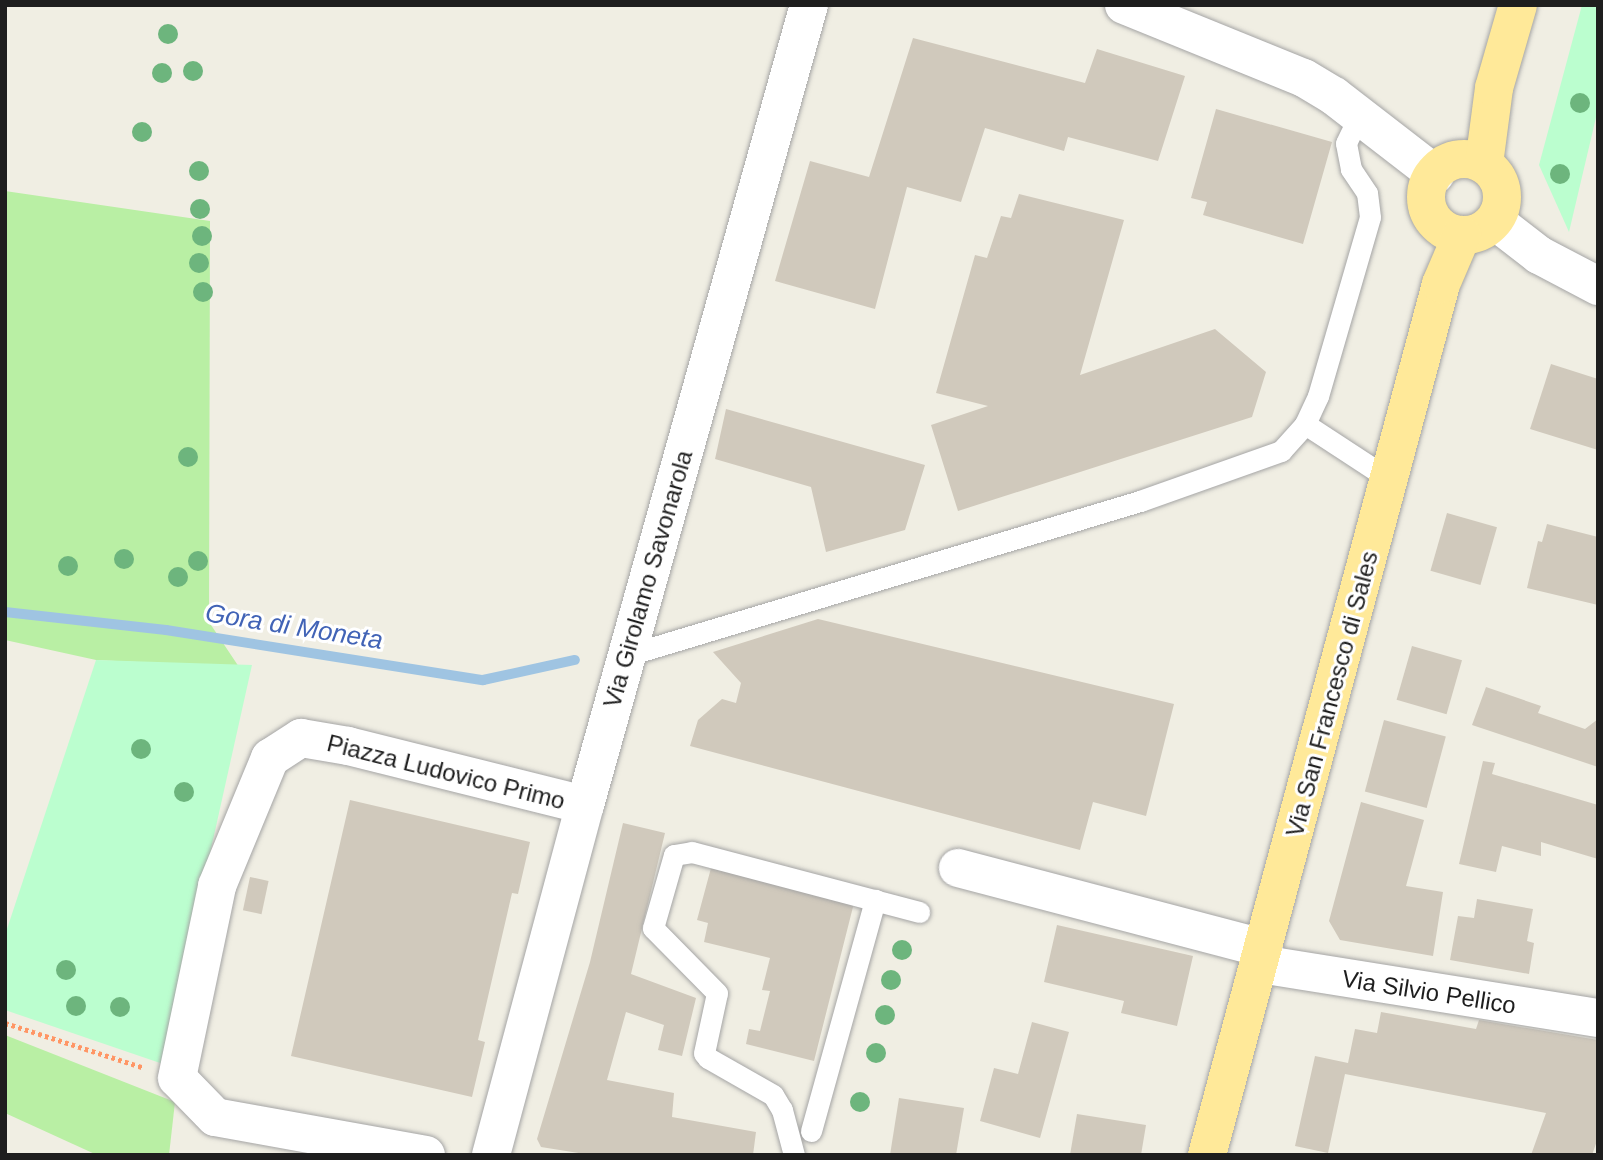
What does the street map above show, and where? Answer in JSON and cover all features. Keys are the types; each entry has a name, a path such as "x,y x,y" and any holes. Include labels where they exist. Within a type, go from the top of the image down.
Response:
{"main road":[{"path":"1484,164 1494,88 1518,5"},
{"path":"1463,159 1484,164 1494,173 1502,197 1478,228 1440,227 1427,207 1429,184 1435,174 1443,166 1463,159"},
{"name":"Via San Francesco di Sales","path":"1207,1155 1441,284 1478,228"}],"street":[{"name":"Via Girolamo Savonarola","path":"491,1155 585,805 809,5"},
{"path":"1124,5 1304,78 1435,174"},
{"path":"1478,228 1539,255 1598,286"},
{"name":"Piazza Ludovico Primo","path":"177,1078 217,886 270,758 301,738 348,746 585,805"},
{"name":"Via Silvio Pellico","path":"958,868 1262,956 1598,1018"},
{"path":"177,1078 215,1118 426,1155"}],"lane":[{"path":"628,655 1140,501 1281,451 1305,424 1318,396 1370,217 1367,192 1351,169 1346,143 1359,116"},
{"path":"1305,424 1389,480"},
{"path":"793,1155 782,1110 773,1095 708,1058 704,1053 717,993 656,934 653,922 674,855 684,851 919,912"},
{"path":"811,1131 875,900"}],"path":[{"path":"5,1023 177,1078"}],"green space":[{"path":"1582,5 1598,5 1598,109 1569,232 1539,165"},
{"path":"5,191 210,221 209,622 239,667 96,660 5,640"},
{"path":"96,660 252,665 163,1064 5,1010 5,935"},
{"path":"5,1035 175,1102 169,1155 97,1155 5,1113"}],"building":[{"path":"913,38 1085,83 1097,49 1185,76 1158,161 1068,137 1064,151 985,128 961,202 907,187 875,309 775,281 810,161 869,177"},
{"path":"1216,109 1332,142 1303,244 1203,215 1207,202 1191,198"},
{"path":"1019,194 1124,220 1080,375 1215,329 1266,372 1252,417 958,511 931,425 988,406 936,393 975,255 987,258 1001,216 1011,218"},
{"path":"1551,364 1598,379 1598,450 1530,429"},
{"path":"726,409 925,465 905,530 826,552 811,487 715,459"},
{"path":"1447,513 1497,527 1480,585 1430,571"},
{"path":"1547,524 1598,537 1598,605 1527,588 1538,541 1542,542"},
{"path":"818,619 1174,704 1146,816 1093,802 1080,850 690,746 698,720 722,699 736,703 741,683 713,652"},
{"path":"1412,646 1462,660 1447,714 1397,700"},
{"path":"1486,687 1541,706 1538,713 1585,729 1598,719 1598,767 1472,725"},
{"path":"1384,720 1446,737 1427,808 1365,791"},
{"path":"1483,761 1495,763 1492,774 1598,805 1598,859 1541,842 1541,856 1502,846 1496,872 1459,864"},
{"path":"350,800 530,842 518,894 512,893 478,1040 485,1042 472,1097 291,1056"},
{"path":"1361,802 1424,820 1406,886 1443,892 1433,956 1340,940 1329,921"},
{"path":"623,823 665,833 631,974 696,998 682,1056 658,1050 664,1025 626,1012 607,1080 674,1093 672,1117 756,1132 753,1155 591,1155 541,1147 537,1139 590,962"},
{"path":"711,868 854,903 814,1061 746,1044 749,1029 760,1031 770,991 762,990 770,958 704,942 708,923 697,920"},
{"path":"250,877 269,881 262,914 243,910"},
{"path":"1477,899 1533,909 1527,941 1534,943 1529,974 1450,960 1458,916 1474,918"},
{"path":"1057,925 1193,956 1177,1026 1121,1013 1124,1001 1044,982"},
{"path":"1381,1012 1476,1029 1479,1020 1598,1040 1598,1138 1592,1155 1531,1155 1546,1113 1345,1074 1328,1153 1295,1146 1315,1056 1348,1063 1355,1029 1377,1033"},
{"path":"1032,1022 1069,1032 1040,1138 980,1121 994,1068 1018,1074"},
{"path":"899,1098 964,1108 956,1155 890,1155"},
{"path":"1077,1114 1146,1125 1141,1155 1070,1155"}],"waterway":[{"name":"Gora di Moneta","path":"5,612 166,630 483,680 575,660"}]}
